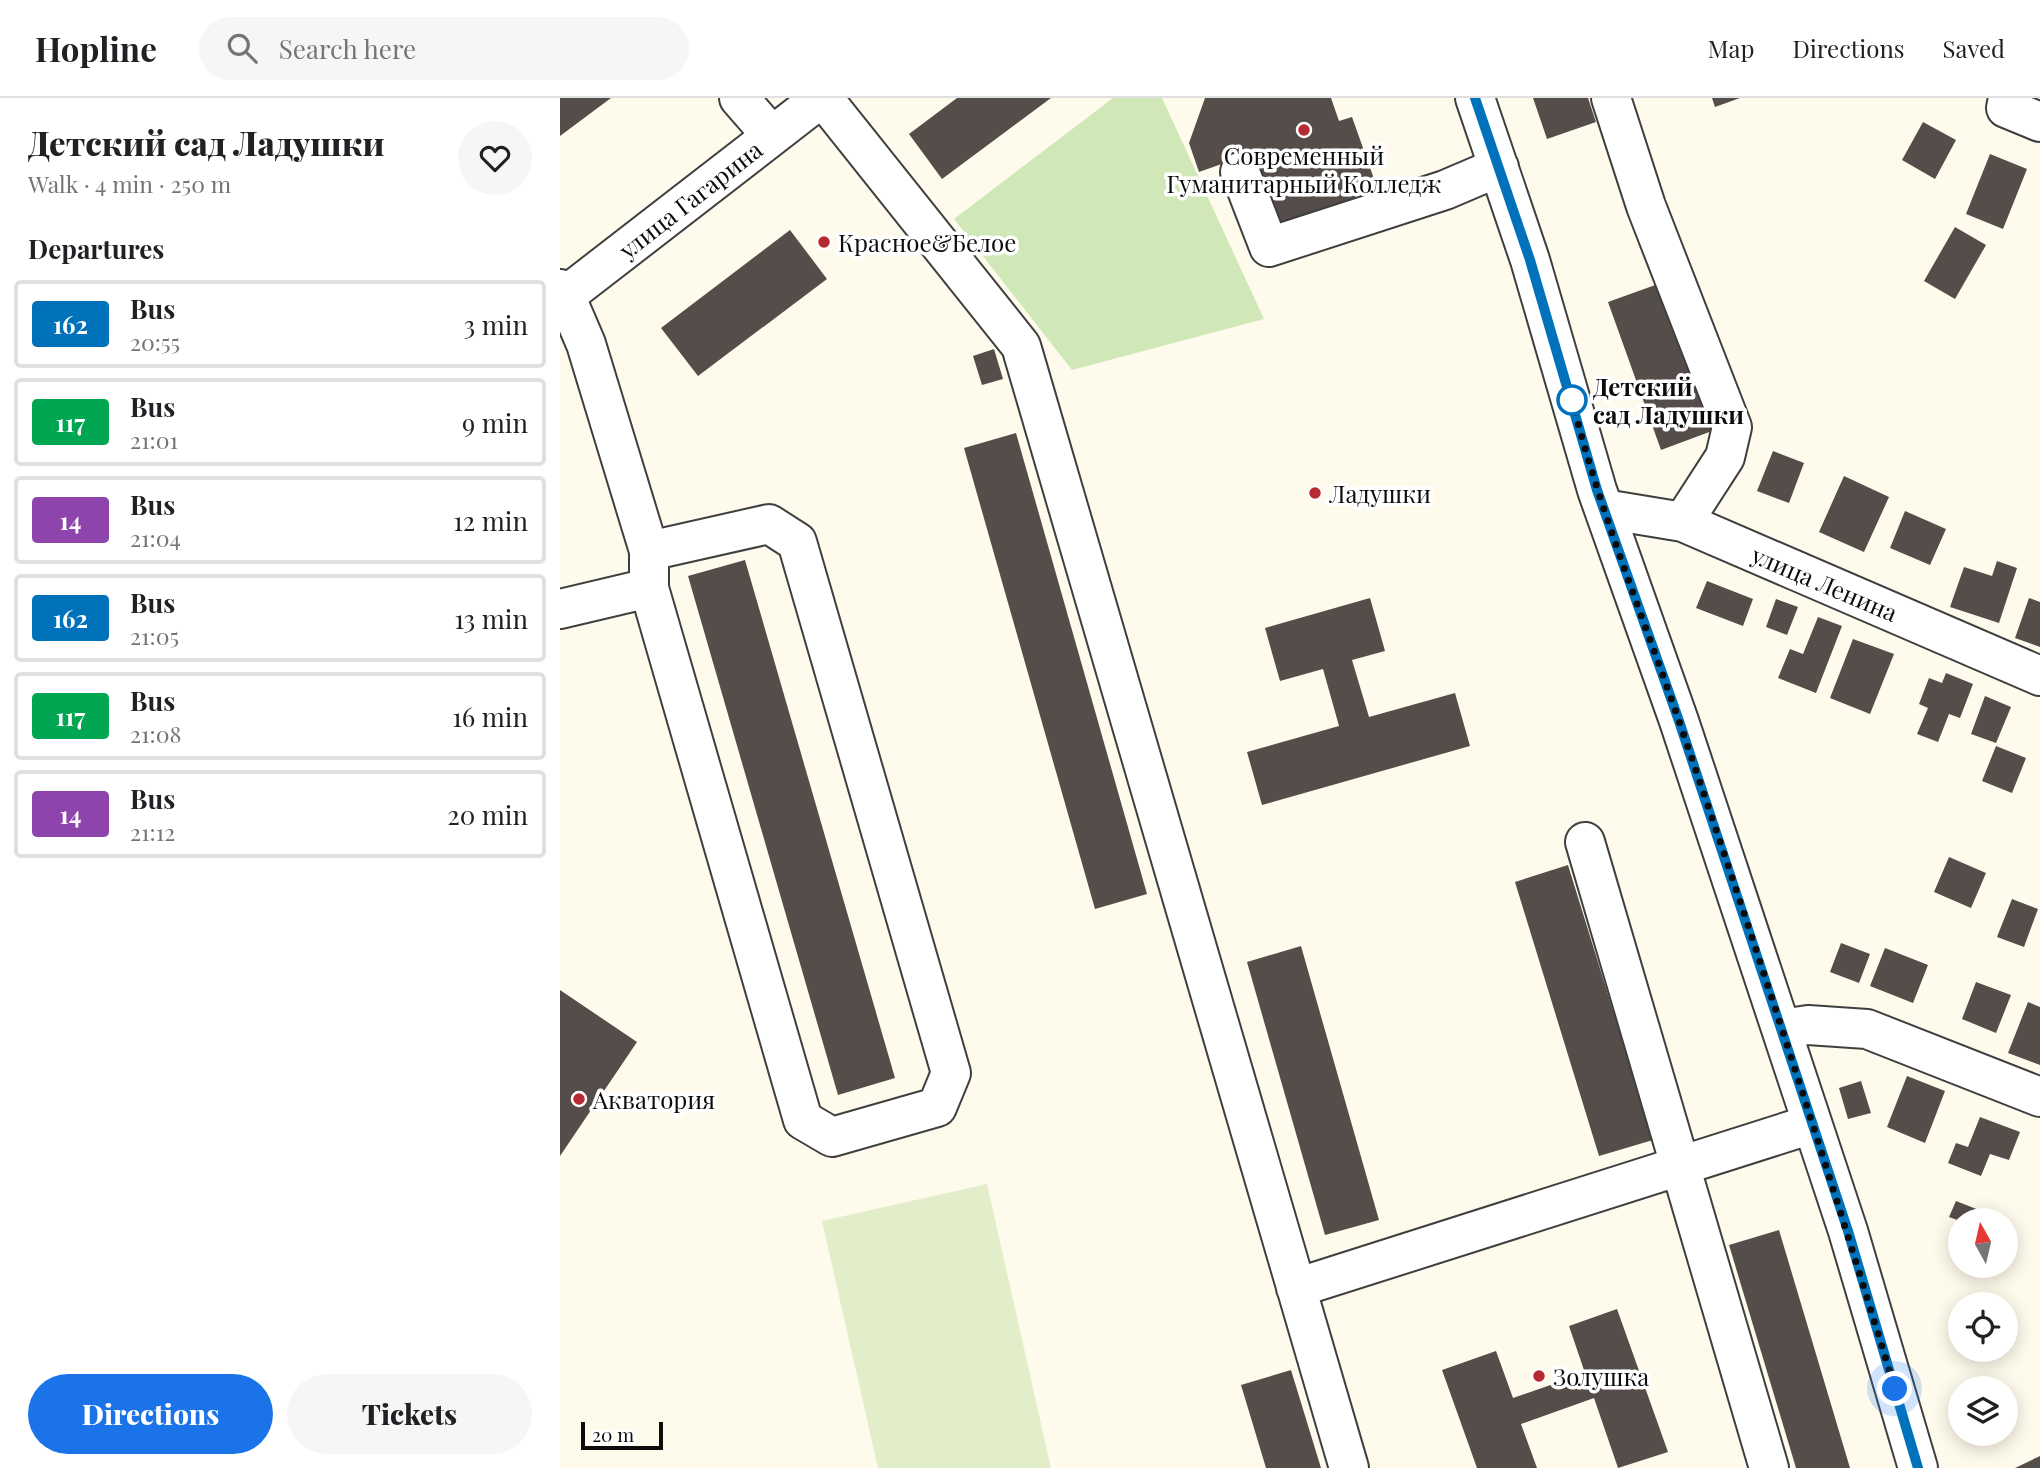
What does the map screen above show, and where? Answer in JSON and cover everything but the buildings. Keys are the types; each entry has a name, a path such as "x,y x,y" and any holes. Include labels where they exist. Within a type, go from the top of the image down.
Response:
{"street":[{"path":"740,98 772,136"},
{"path":"822,98 1021,346 1349,1468"},
{"name":"улица Гагарина","path":"562,295 822,98"},
{"path":"1475,98 1530,260 1604,509 1679,721 1848,1231 1918,1468"},
{"path":"1611,98 1646,206 1732,427 1725,457 1683,522"},
{"path":"2008,98 2006,108 2040,122"},
{"path":"1240,172 1269,247 1445,190 1499,167"},
{"path":"562,295 586,344 649,551 649,588 803,1120 832,1137 937,1107 951,1073 797,542 769,524 649,551"},
{"name":"улица Ленина","path":"1604,509 1683,522 2040,676"},
{"path":"560,609 649,588"},
{"path":"1585,842 1769,1468"},
{"path":"1781,1029 1808,1025 1867,1029 2040,1097"},
{"path":"1296,1288 1811,1124"}],"green space":[{"path":"1113,98 1162,98 1264,319 1072,370 954,219"},
{"path":"987,1184 1051,1468 878,1468 822,1221"}],"bus line":[{"name":"162","path":"1475,98 1530,260 1597,490 1679,721 1848,1231 1918,1468"}],"place":[{"name":"Современный Гуманитарный Колледж","path":"1304,130"},
{"name":"Красное&Белое","path":"824,242"},
{"name":"Детский сад Ладушки","path":"1572,400"},
{"name":"Ладушки","path":"1315,493"},
{"name":"Акватория","path":"579,1099"},
{"name":"Золушка","path":"1539,1376"}],"route":[{"path":"1572,400 1597,490 1679,721 1848,1231 1895,1389"}]}
